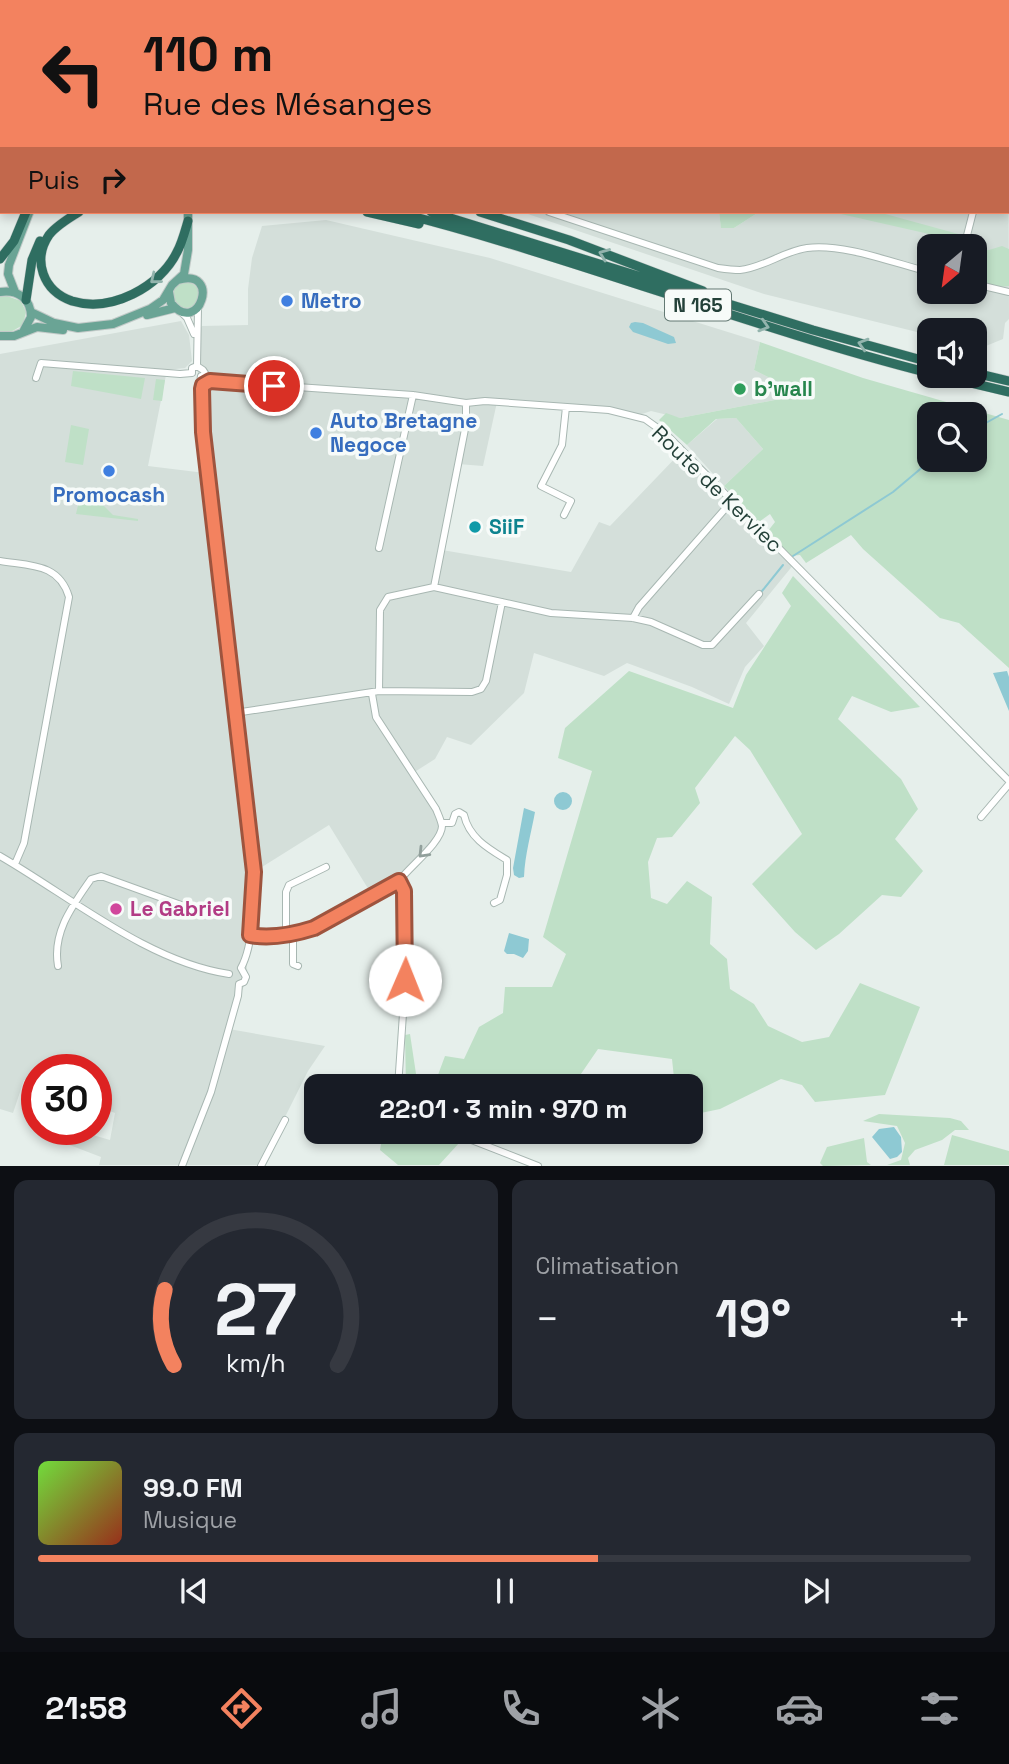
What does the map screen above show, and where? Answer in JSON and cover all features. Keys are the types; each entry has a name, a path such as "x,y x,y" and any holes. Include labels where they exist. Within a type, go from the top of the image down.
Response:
{"highway":[{"path":"0,259 14,241 27,214"},
{"path":"26,300 32,260 38,245 49,230 70,214"},
{"path":"76,214 51,233 41,251 40,260 42,271 54,290 81,303 105,302 126,297 156,279 177,252 188,216"},
{"name":"N 165","path":"374,214 474,238 489,238"},
{"name":"N 165","path":"403,214 489,238 803,338 917,370"},
{"name":"N 165","path":"437,214 917,359"},
{"path":"486,214 569,240 745,305 759,313"},
{"path":"987,376 1009,381"},
{"path":"987,387 1009,392"}],"main road":[{"path":"22,332 29,323 31,312 26,300 15,292 8,274 27,214"},
{"path":"31,312 62,325 78,328 102,326 137,316 163,300 186,268 188,216"},
{"path":"0,336 10,337 37,327 78,331 103,330 160,311 188,312 198,308 204,294 199,284 189,278 178,279"},
{"path":"0,292 15,292"},
{"path":"169,292 170,300 178,310"}],"street":[{"path":"555,214 718,268 739,270 756,267 804,248 823,247 917,269"},
{"path":"967,234 972,214"},
{"path":"987,287 1009,292"},
{"path":"198,308 196,339 199,367 205,381 203,432 254,872 250,935 246,959 241,968"},
{"path":"178,310 187,318 196,339"},
{"path":"36,378 41,363 192,374 205,381"},
{"path":"192,374 192,368 199,367"},
{"name":"Route de Kerviec","path":"205,381 413,395 466,403 485,401 610,410 645,419 666,434 1009,782"},
{"path":"379,548 413,395"},
{"path":"434,587 466,424 466,403"},
{"path":"564,515 571,501 541,486 562,445 566,407"},
{"path":"633,618 639,607 732,501"},
{"path":"0,561 51,570 61,578 69,597 24,844 15,864"},
{"path":"250,935 268,936 314,928 399,881 441,832 442,823 436,809 376,717 380,610 388,597 434,587 551,612 633,618 650,622 704,645 712,645 759,594"},
{"path":"234,713 375,693 472,692 481,689 486,681 502,602"},
{"path":"981,817 1009,782"},
{"path":"442,823 453,823 455,814 459,812 464,815 465,822 480,844 507,860 507,875 500,900 494,903"},
{"path":"0,856 160,953 192,965 229,974"},
{"path":"298,966 293,964 286,892 289,884 327,867"},
{"path":"58,966 56,955 65,919 91,879 101,876 195,909"},
{"path":"399,881 404,891 405,942 403,1042 399,1074"},
{"path":"233,968 241,968 245,972 244,982 231,982 229,974 233,968"},
{"path":"181,1166 211,1093 239,984"},
{"path":"261,1166 285,1119"},
{"path":"482,1144 538,1166"}],"shaded area":[{"path":"528,214 719,214 721,227 734,228 756,214 1009,214 1009,319 1005,323 1003,339 987,346 987,318 917,318 917,332 764,294"},
{"path":"326,220 490,258 760,342 754,370 780,383 780,399 680,418 651,411 636,416 497,402 483,466 458,464 442,550 571,572 599,522 610,526 682,451 794,564 746,623 764,646 745,667 729,704 627,663 604,676 534,653 524,693 471,745 447,737 435,759 413,773 436,809 441,832 399,881 372,895 329,825 254,872 246,959 248,977 235,1006 229,1029 325,1046 304,1074 304,1079 261,1165 99,1165 101,1157 70,1145 112,1145 115,1113 112,1112 112,1054 21,1054 21,1089 13,1113 0,1109 0,354 181,321 189,335 192,361 185,368 167,370 148,466 205,473 204,380 197,371 196,339 202,326 248,325 248,289 252,258 262,226"},
{"path":"736,418 763,449 724,486 687,445 717,419"}],"green space":[{"path":"719,214 756,214 734,228 721,228"},
{"path":"841,214 885,214 958,234 929,234"},
{"path":"1002,246 1009,249 1009,286 987,285 989,250"},
{"path":"186,282 195,286 199,295 195,304 186,308 177,304 173,295 177,286"},
{"path":"7,296 21,301 26,312 23,325 9,333 0,331 0,297"},
{"path":"760,342 863,378 946,402 917,402 917,472 987,472 987,414 1009,420 1009,668 959,623 940,618 851,535 806,563 800,555 790,556 768,531 775,522 770,514 759,522 724,486 763,449 736,418 716,419 687,445 659,420 666,413 680,418 780,399 780,383 754,370"},
{"path":"73,371 145,378 141,399 71,386"},
{"path":"156,379 165,380 162,401 153,400"},
{"path":"71,425 89,429 83,465 65,462"},
{"path":"80,497 97,499 113,515 138,521 76,514"},
{"path":"793,576 920,707 891,712 852,696 838,719 901,779 918,809 895,839 923,871 901,897 882,895 839,934 816,950 795,932 752,884 802,834 750,750 735,736 695,788 700,803 672,837 657,838 648,862 651,898 667,904 687,881 712,897 710,944 727,959 730,989 754,1004 768,1026 802,1042 829,1037 860,983 920,1007 885,1095 815,1102 802,1085 781,1079 720,1109 703,1113 703,1074 674,1074 672,1059 598,1049 581,1074 438,1074 445,1056 464,1059 479,1027 503,1013 505,987 552,987 566,954 543,937 592,771 558,758 565,728 629,671 733,708 746,675 791,606 782,593"},
{"path":"410,1034 416,1074 406,1074 405,1035"},
{"path":"879,1114 950,1118 961,1121 969,1130 955,1130 942,1140 915,1150 908,1158 910,1165 887,1165 901,1160 905,1143 897,1126 863,1121"},
{"path":"952,1135 1009,1151 1009,1165 944,1165"},
{"path":"864,1138 867,1162 871,1165 823,1166 820,1163 827,1147"},
{"path":"381,1144 458,1144 439,1165 398,1165 380,1150"}],"water":[{"path":"635,322 674,337 676,343 668,344 633,332 629,327"},
{"path":"1007,671 1009,677 1009,711 993,673"},
{"path":"563,792 569,795 572,801 569,807 563,810 557,807 554,801 557,795"},
{"path":"524,808 535,812 524,877 519,878 514,875 513,868"},
{"path":"509,933 529,939 528,951 523,958 504,951"},
{"path":"894,1127 901,1137 902,1152 890,1159 872,1137 879,1129"}],"waterway":[{"path":"987,422 1002,414"},
{"path":"793,556 893,492 917,472"},
{"path":"762,591 783,565"}],"place":[{"name":"Metro","path":"287,301"},
{"name":"b'wall","path":"740,389"},
{"name":"Auto Bretagne Negoce","path":"316,433"},
{"name":"Promocash","path":"109,471"},
{"name":"SiiF","path":"475,527"},
{"name":"Le Gabriel","path":"116,909"}],"route":[{"path":"274,386 210,381 203,385 202,389 203,432 254,872 250,935 300,933 314,928 399,881 404,891 405,980"}]}
